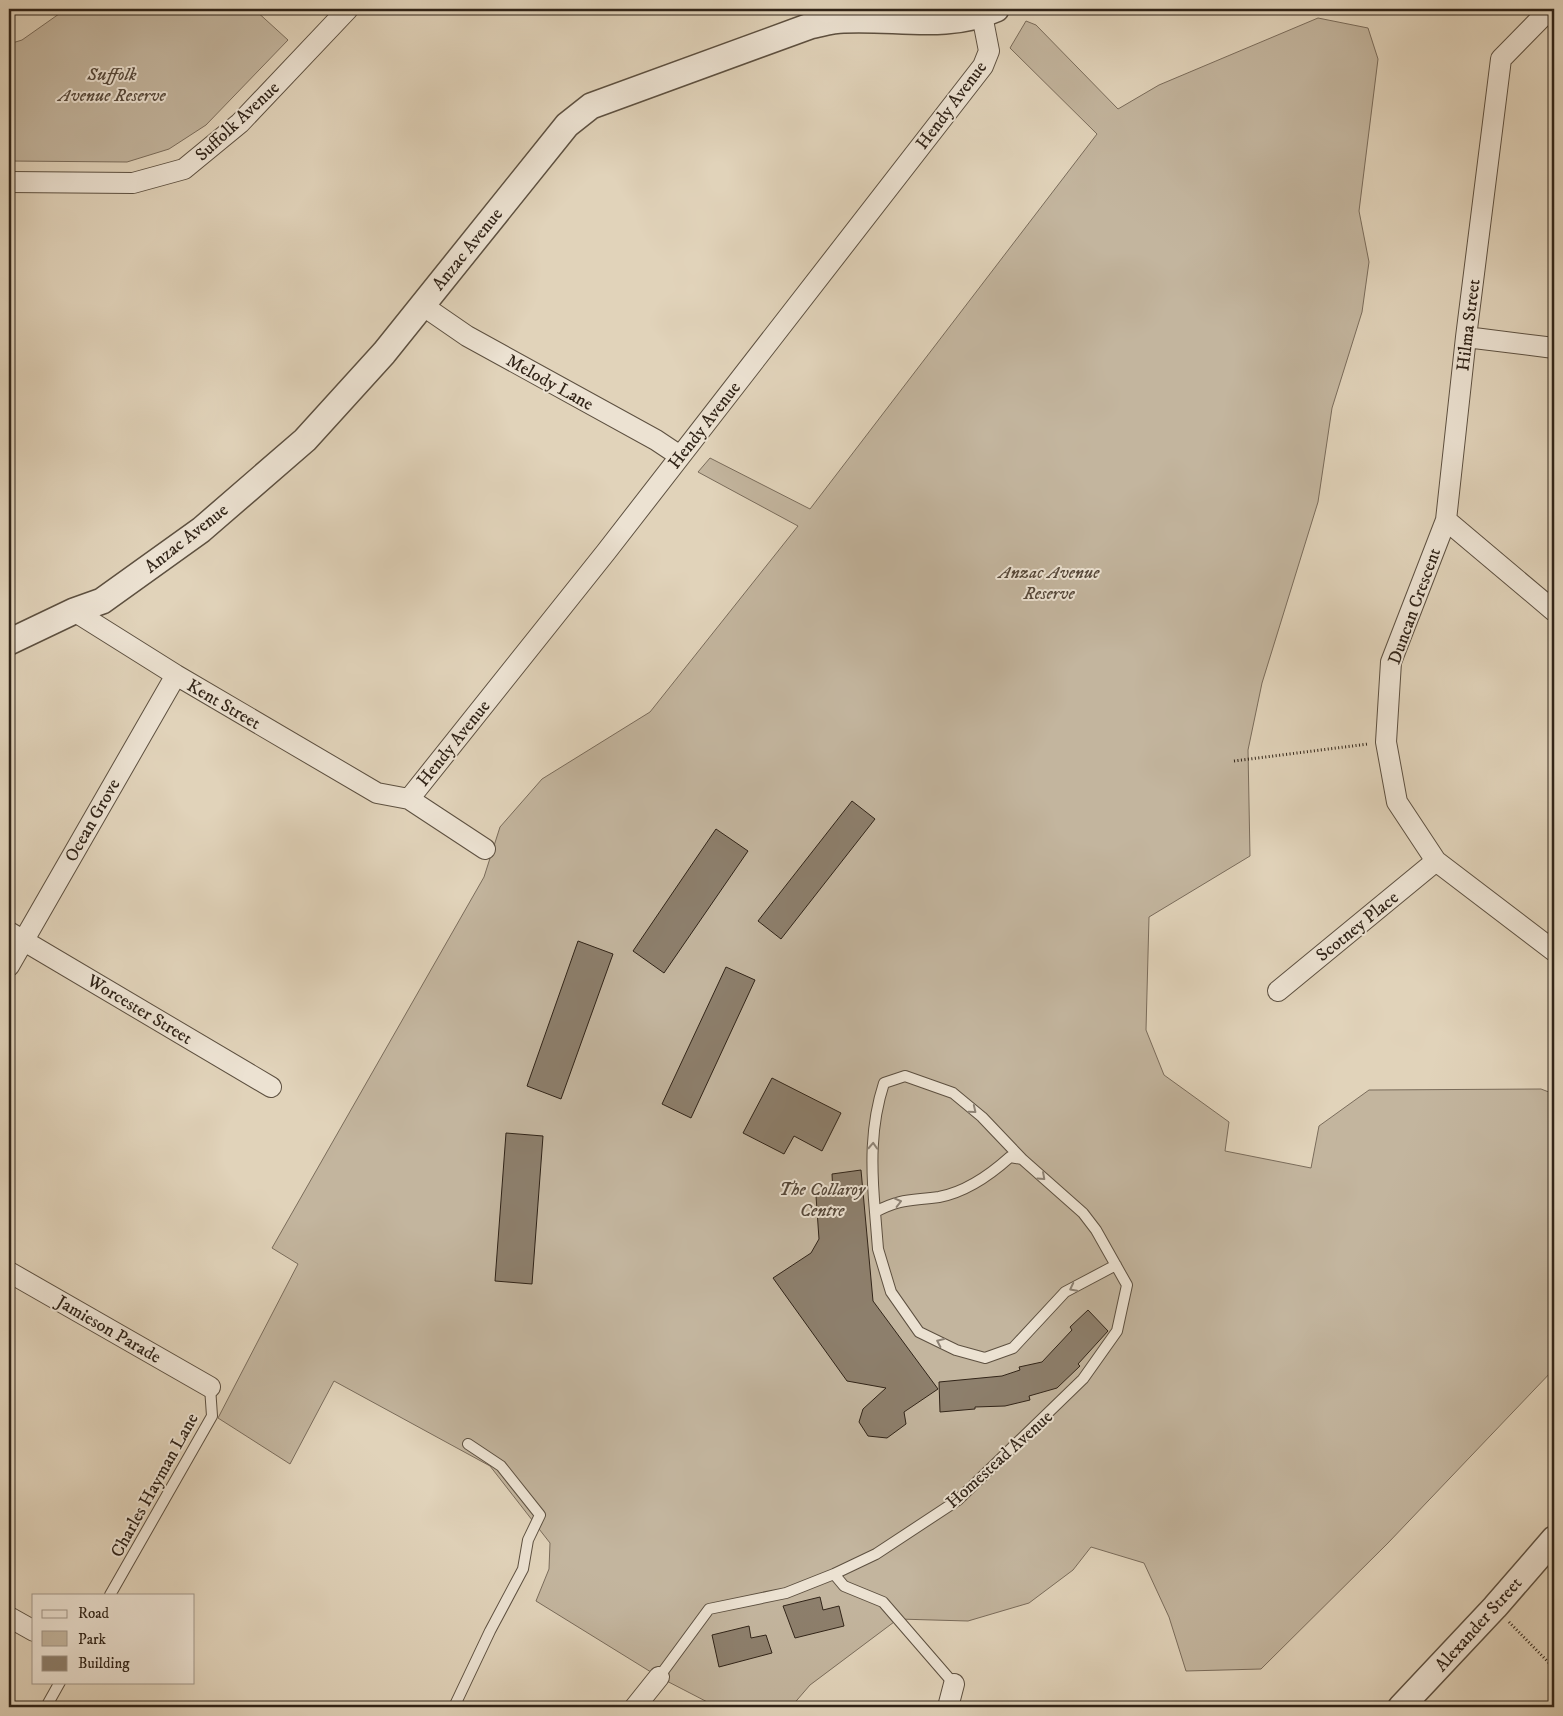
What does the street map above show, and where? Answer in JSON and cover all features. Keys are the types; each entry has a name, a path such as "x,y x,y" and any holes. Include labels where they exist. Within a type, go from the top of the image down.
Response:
{"street":[{"name":"Suffolk Avenue","path":"9,182 133,183 184,169 240,123 348,9"},
{"name":"Hilma Street","path":"1446,520 1466,337 1501,59 1550,9"},
{"name":"Anzac Avenue","path":"9,642 74,611 102,601 200,530 305,440 384,353 567,125 591,106 810,26 843,20 946,22 989,12"},
{"name":"Hendy Avenue","path":"377,793 409,799 680,456 983,66 990,51 989,12"},
{"name":"Melody Lane","path":"422,305 467,336 656,440 680,456"},
{"path":"1466,337 1554,348"},
{"path":"1446,520 1554,611"},
{"name":"Duncan Crescent","path":"1446,520 1391,662 1386,742 1397,802 1436,862 1554,951"},
{"name":"Kent Street","path":"74,611 176,675 377,793"},
{"name":"Ocean Grove","path":"9,966 16,936 176,675"},
{"path":"409,799 486,849"},
{"name":"Scotney Place","path":"1278,991 1436,862"},
{"name":"Worcester Street","path":"16,936 271,1087"},
{"name":"Jamieson Parade","path":"9,1272 210,1387"},
{"name":"Alexander Street","path":"1401,1707 1495,1607 1554,1539"},
{"path":"9,1617 32,1630"},
{"name":"Homestead Avenue","path":"635,1707 659,1677"},
{"path":"948,1707 954,1684"}],"lane":[{"name":"Homestead Avenue","path":"659,1677 709,1609 786,1593 834,1574 876,1554 958,1500 1083,1379 1117,1331 1127,1285 1096,1230 1083,1213 1022,1159 982,1117 953,1093 905,1076 884,1084 875,1110 872,1176 875,1212"},
{"path":"1022,1159 1010,1157 990,1175 941,1196 895,1201 875,1212 878,1249 891,1292 919,1332 956,1350 985,1358 1013,1348 1064,1292 1116,1265"},
{"name":"Charles Hayman Lane","path":"111,1594 212,1416 210,1387"},
{"path":"454,1707 490,1631 523,1569 528,1540 540,1516 501,1466 468,1444"},
{"path":"834,1574 844,1586 883,1602 954,1684"},
{"path":"46,1707 59,1684"}],"path":[{"path":"1234,761 1386,742"},
{"path":"1495,1607 1554,1668"}],"green space":[{"name":"Suffolk Avenue Reserve","path":"66,9 254,9 288,40 206,125 169,149 127,162 9,161 9,44 22,40"},
{"path":"1318,18 1368,28 1378,59 1359,211 1369,262 1362,312 1332,408 1318,502 1262,683 1248,750 1250,856 1149,917 1146,1030 1164,1075 1229,1122 1225,1151 1311,1168 1319,1126 1369,1090 1541,1089 1554,1094 1554,1369 1388,1543 1261,1669 1186,1671 1169,1617 1144,1563 1091,1547 1073,1570 1029,1603 968,1621 898,1619 810,1685 791,1707 717,1707 659,1677 536,1601 549,1569 550,1543 490,1466 334,1381 290,1464 218,1418 298,1264 272,1248 484,877 500,827 542,779 650,712 798,526 698,472 710,458 810,509 1097,134 1010,48 1026,21 1036,25 1118,109 1159,85"}],"building":[{"path":"852,801 875,819 781,939 758,921"},
{"path":"716,829 748,851 664,973 633,951"},
{"path":"578,941 613,954 561,1099 527,1086"},
{"path":"726,967 755,980 691,1118 662,1104"},
{"path":"772,1078 841,1113 822,1151 794,1136 784,1154 743,1133"},
{"path":"506,1133 543,1136 532,1284 495,1281"},
{"path":"861,1170 873,1301 938,1389 904,1412 906,1424 887,1438 868,1436 859,1422 863,1409 886,1388 847,1381 773,1278 811,1253 819,1239 816,1196 833,1193 832,1174"},
{"path":"1088,1310 1108,1331 1078,1364 1080,1366 1057,1388 1029,1396 1030,1400 1005,1406 975,1407 975,1409 940,1412 939,1382 1002,1376 1020,1370 1019,1367 1042,1362 1072,1330 1070,1327"},
{"path":"820,1597 823,1610 839,1606 844,1626 795,1638 783,1606"},
{"path":"749,1626 751,1638 766,1635 772,1653 719,1667 712,1635"}],"park label":[{"name":"Anzac Avenue Reserve","path":"1049,582"},
{"name":"The Collaroy Centre","path":"822,1199"}]}
